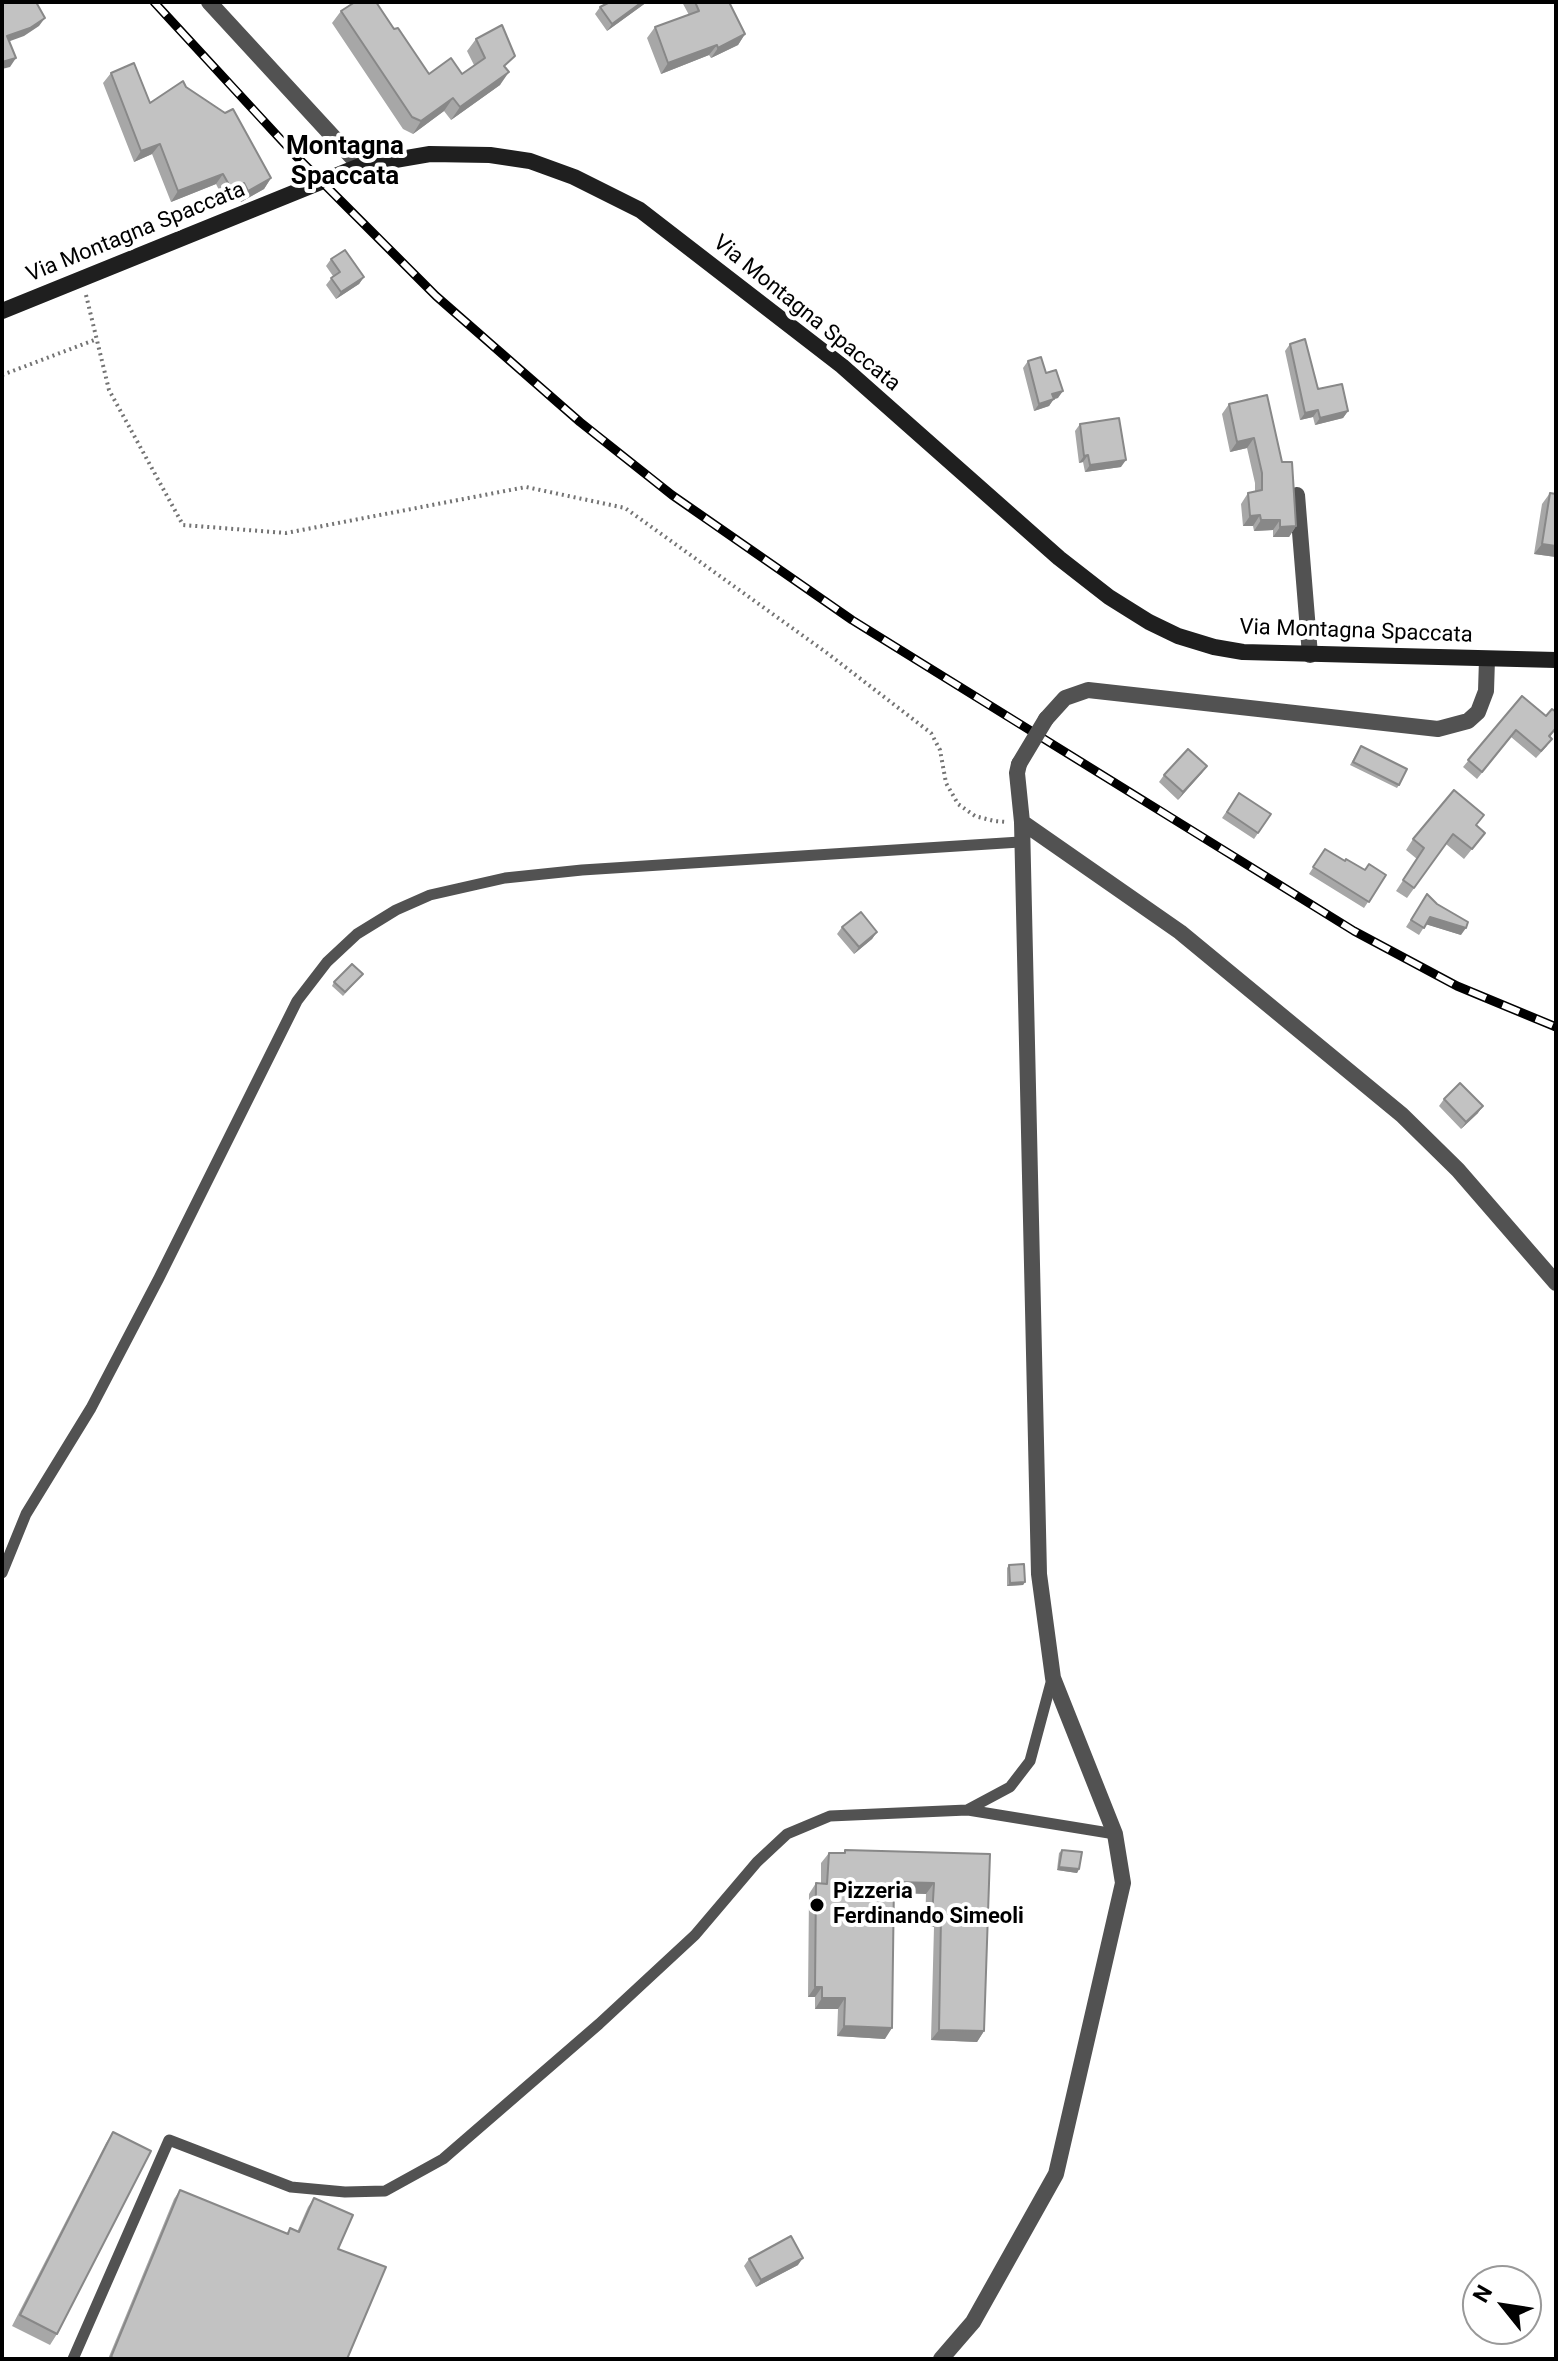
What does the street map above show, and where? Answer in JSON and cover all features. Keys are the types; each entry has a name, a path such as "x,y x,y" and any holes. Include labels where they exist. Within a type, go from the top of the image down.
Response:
{"main road":[{"name":"Via Montagna Spaccata","path":"2,311 360,166 430,154 530,161 574,177 640,210 842,366 1059,558 1109,597 1149,622 1178,636 1214,647 1310,655 1556,660"}],"street":[{"path":"209,2 360,166"},
{"path":"1297,495 1310,655"},
{"path":"941,2359 973,2322 1056,2174 1123,1883 1115,1834 1053,1678 1039,1574 1019,764 1046,719 1065,698 1088,690 1438,729 1468,721 1478,712 1486,691 1487,659"},
{"path":"1022,822 1180,932 1402,1115 1468,1181 1556,1283"}],"lane":[{"path":"2,1573 26,1514 91,1408 297,1001 327,962 357,934 396,910 430,895 505,878 582,870 1020,842"},
{"path":"967,1810 1010,1787 1030,1761 1053,1678"},
{"path":"73,2359 169,2140 291,2187 345,2192 385,2191 443,2159 599,2024 695,1935 757,1862 787,1834 830,1816 967,1810 1115,1834"}],"path":[{"path":"82,279 109,390 183,525 286,533 526,487 625,508 827,653 931,733 940,750 946,783 958,804 975,816 994,821 1022,822"},
{"path":"2,375 97,339"}],"building":[{"path":"2,2 36,2 45,18 30,28 7,36 16,58 2,62"},
{"path":"355,2 376,2 429,74 451,58 462,74 485,58 476,39 502,25 515,56 504,66 509,72 460,107 453,98 421,121 412,117 341,11"},
{"path":"610,2 642,2 612,24 600,7"},
{"path":"695,2 729,2 745,34 718,48 717,45 668,63 655,27 699,11"},
{"path":"134,63 150,103 183,81 186,87 225,113 233,109 271,178 248,191 244,183 232,190 223,174 178,191 160,144 141,151 111,73"},
{"path":"345,250 364,277 341,292 331,278 340,272 331,259"},
{"path":"1305,339 1318,389 1342,384 1348,411 1320,418 1318,410 1305,413 1290,344"},
{"path":"1041,357 1046,373 1056,370 1063,391 1052,394 1054,399 1039,404 1028,361"},
{"path":"1267,395 1282,462 1292,462 1296,526 1280,527 1280,520 1261,520 1260,515 1250,516 1248,493 1262,490 1262,473 1254,438 1237,442 1229,404"},
{"path":"1119,418 1126,460 1090,465 1088,455 1084,456 1080,424"},
{"path":"1550,493 1556,494 1556,546 1542,544"},
{"path":"1522,696 1546,716 1552,709 1556,712 1556,728 1549,736 1552,739 1541,751 1516,730 1482,772 1468,760"},
{"path":"1361,746 1407,769 1399,785 1353,762"},
{"path":"1188,749 1207,766 1183,792 1164,775"},
{"path":"1454,790 1484,815 1476,825 1485,833 1472,849 1453,834 1414,888 1403,880 1424,848 1413,839"},
{"path":"1239,793 1271,814 1258,833 1227,812"},
{"path":"1325,849 1365,870 1369,864 1386,875 1369,902 1313,867"},
{"path":"1427,894 1437,904 1468,922 1466,928 1430,917 1424,928 1411,920"},
{"path":"861,912 877,932 859,947 842,927"},
{"path":"352,964 363,974 345,992 334,982"},
{"path":"1460,1083 1483,1106 1466,1122 1444,1099"},
{"path":"1024,1564 1025,1582 1010,1583 1009,1565"},
{"path":"845,1850 990,1854 984,2031 939,2030 941,1917 932,1917 934,1883 894,1882 892,2028 844,2026 845,1998 822,1998 822,1987 815,1987 816,1883 827,1884 829,1853 845,1853"},
{"path":"1062,1850 1082,1852 1079,1869 1059,1867"},
{"path":"113,2132 151,2151 57,2334 20,2315"},
{"path":"180,2190 288,2234 290,2228 299,2232 314,2198 353,2215 338,2249 386,2267 347,2359 111,2357"},
{"path":"791,2236 803,2258 761,2280 749,2259"}],"railway":[{"path":"154,2 296,156 436,296 580,422 672,495 852,620 1354,931 1457,986 1556,1027"}],"place":[{"name":"Pizzeria Ferdinando Simeoli","path":"817,1905"}],"district":[{"name":"Montagna Spaccata","path":"345,162"}]}
